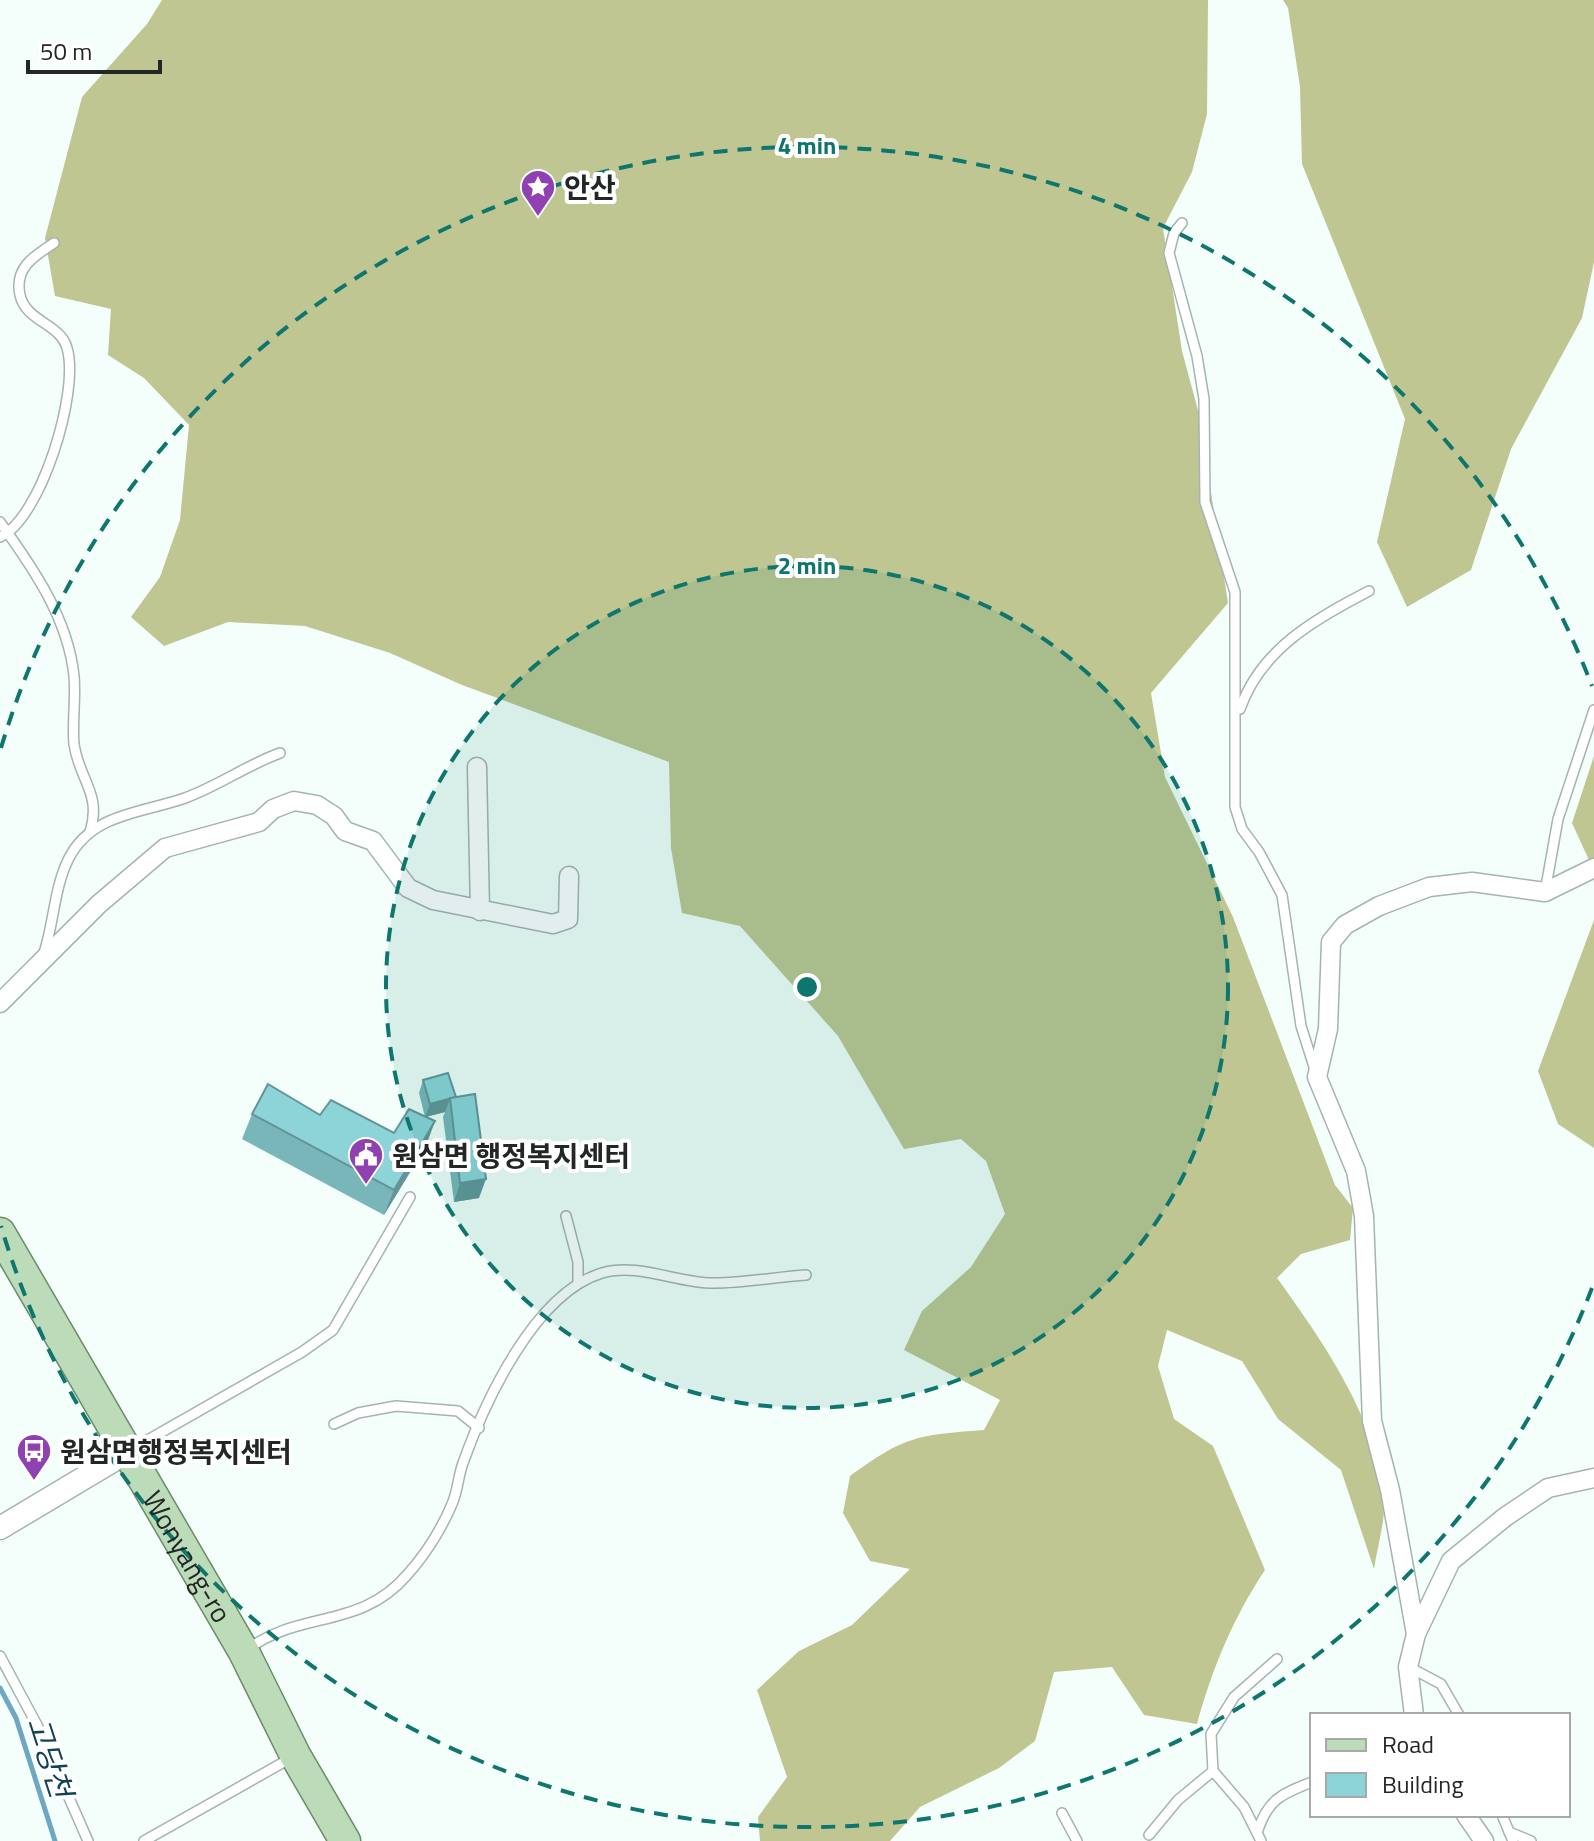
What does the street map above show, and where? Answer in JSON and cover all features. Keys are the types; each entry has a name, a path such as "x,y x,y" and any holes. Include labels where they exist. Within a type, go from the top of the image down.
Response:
{"main road":[{"name":"Wonyang-ro","path":"0,1233 244,1652 295,1755 345,1841"}],"street":[{"path":"477,767 480,911"},
{"path":"0,1003 99,904 165,848 259,822 273,809 294,801 317,805 334,816 345,831 373,841 408,888 433,900 553,924 568,919 569,876"},
{"path":"1416,1634 1390,1490 1372,1421 1364,1216 1356,1171 1317,1077 1328,1029 1331,942 1345,925 1379,906 1429,887 1472,882 1545,892 1594,868"},
{"path":"0,1528 129,1451"},
{"path":"1414,1713 1408,1667 1416,1634 1451,1561 1505,1517 1548,1488 1594,1478"},
{"path":"1467,1817 1484,1841"}],"lane":[{"path":"1182,223 1174,233 1169,253 1197,356 1204,399 1205,502 1235,592 1235,807 1242,829 1259,852 1282,895 1301,1026 1317,1077"},
{"path":"4,535 20,521 58,445 67,406 68,349 61,335 30,314 20,296 19,279 27,260 54,243"},
{"path":"0,522 4,535 54,604 69,651 74,676 74,744 96,811 90,832"},
{"path":"1237,716 1248,684 1272,653 1331,611 1369,591"},
{"path":"1545,892 1558,819 1594,710"},
{"path":"40,964 61,876 70,856 90,832 114,818 186,797 280,753"},
{"path":"129,1451 302,1352 333,1330 410,1197"},
{"path":"566,1216 578,1262 578,1283"},
{"path":"244,1652 283,1628 360,1611 406,1577 453,1503 463,1463 511,1360 546,1311 578,1283 604,1272 651,1273 715,1283 806,1275"},
{"path":"334,1424 358,1413 396,1406 458,1411 479,1428"},
{"path":"0,1656 37,1725 88,1841"},
{"path":"1259,1837 1244,1807 1213,1771 1211,1734 1234,1697 1277,1659"},
{"path":"1408,1667 1441,1684 1458,1713"},
{"path":"144,1841 295,1755"},
{"path":"1149,1835 1178,1800 1213,1771"},
{"path":"1259,1837 1264,1809 1287,1791 1310,1783"},
{"path":"1062,1813 1077,1841"},
{"path":"1503,1817 1511,1836 1531,1841"}],"green space":[{"path":"162,0 1208,0 1207,114 1192,172 1163,228 1182,351 1199,414 1228,603 1151,693 1165,777 1233,917 1335,1185 1353,1208 1350,1240 1301,1254 1277,1278 1330,1355 1360,1413 1380,1472 1384,1510 1374,1569 1341,1470 1278,1419 1242,1361 1167,1330 1158,1366 1174,1419 1213,1446 1265,1570 1225,1644 1197,1724 1144,1715 1112,1667 1054,1672 1035,1741 999,1768 920,1807 890,1841 760,1841 758,1817 787,1777 757,1690 799,1651 852,1625 910,1569 870,1561 843,1513 850,1476 912,1440 984,1430 1000,1400 904,1350 922,1311 971,1267 1005,1214 986,1161 961,1139 904,1149 838,1036 740,926 682,913 671,848 669,762 462,685 390,653 305,626 228,622 164,646 131,617 160,577 180,520 189,425 144,378 108,355 111,309 55,296 45,238 82,97 147,24"},
{"path":"1283,0 1594,0 1594,262 1582,318 1511,449 1471,570 1407,607 1377,542 1405,419 1302,164 1300,87 1288,8"},
{"path":"1594,756 1594,871 1572,823"},
{"path":"1594,920 1594,1148 1558,1124 1538,1071"}],"building":[{"path":"448,1073 456,1097 430,1104 423,1080"},
{"path":"268,1084 320,1115 331,1100 394,1133 409,1109 435,1121 394,1190 252,1114"},
{"path":"475,1094 486,1179 460,1183 450,1098"}],"waterway":[{"name":"고당천","path":"0,1688 16,1718 55,1841"}],"place":[{"name":"안산","path":"538,218"},
{"name":"원삼면 행정복지센터","path":"366,1186"},
{"name":"원삼면행정복지센터","path":"34,1482"}]}
